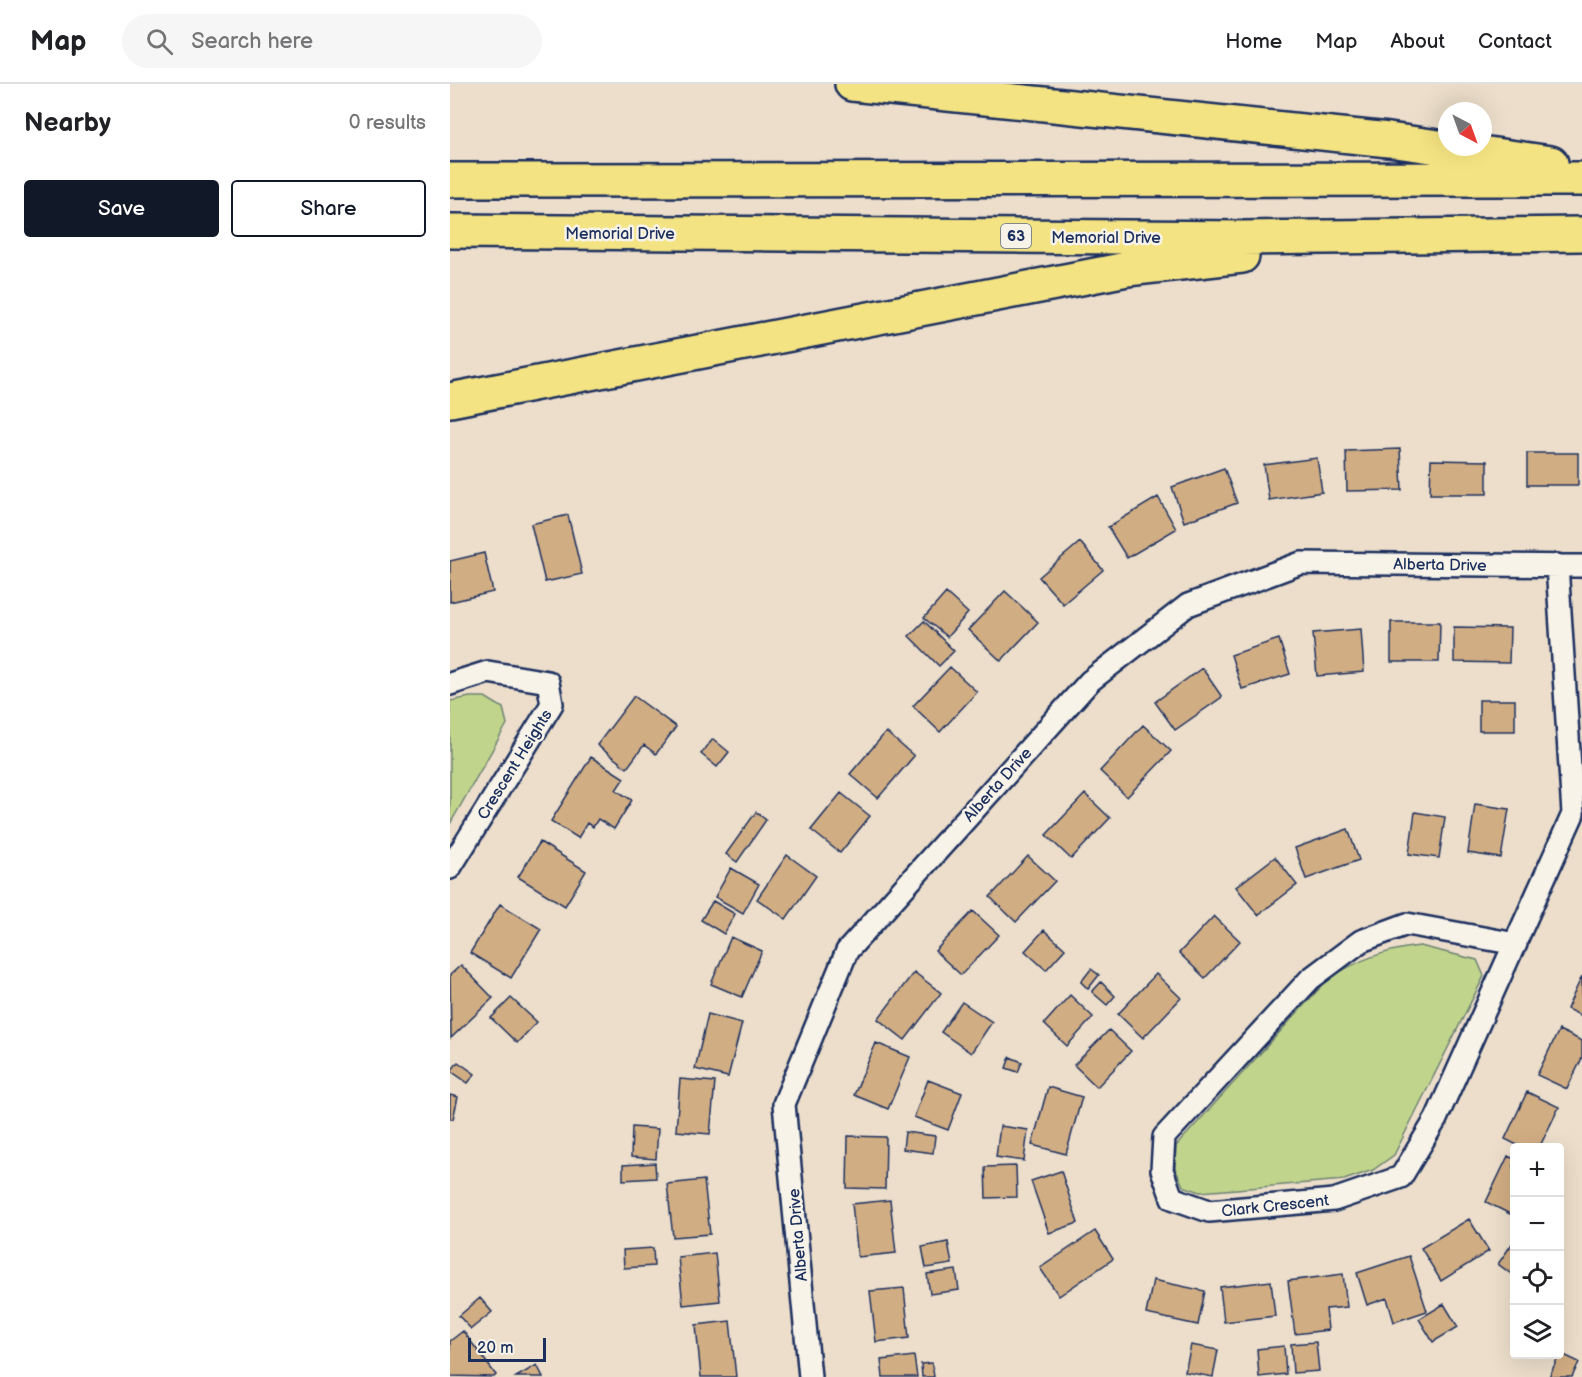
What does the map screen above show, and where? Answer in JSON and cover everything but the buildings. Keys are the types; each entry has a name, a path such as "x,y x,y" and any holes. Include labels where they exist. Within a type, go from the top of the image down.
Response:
{"highway":[{"path":"852,84 1389,140 1582,167"},
{"path":"450,180 1582,179"},
{"name":"Memorial Drive","path":"450,231 1231,238 1582,234"},
{"path":"450,400 1127,269 1414,236"}],"street":[{"name":"Alberta Drive","path":"810,1377 784,1104 847,951 1090,681 1188,605 1301,563 1582,566"},
{"name":"Clark Crescent","path":"1516,944 1407,924 1361,941 1344,953 1310,979 1164,1137 1162,1170 1172,1198 1209,1211 1334,1200 1401,1177 1436,1119 1516,944 1573,814 1557,566"},
{"name":"Crescent Heights","path":"450,684 488,672 548,682 552,704 450,868"}],"green space":[{"path":"485,697 503,708 507,724 450,824 450,701"},
{"path":"1420,946 1477,960 1484,976 1394,1155 1373,1170 1344,1180 1200,1192 1183,1186 1175,1168 1176,1146 1328,979 1372,957"}]}
